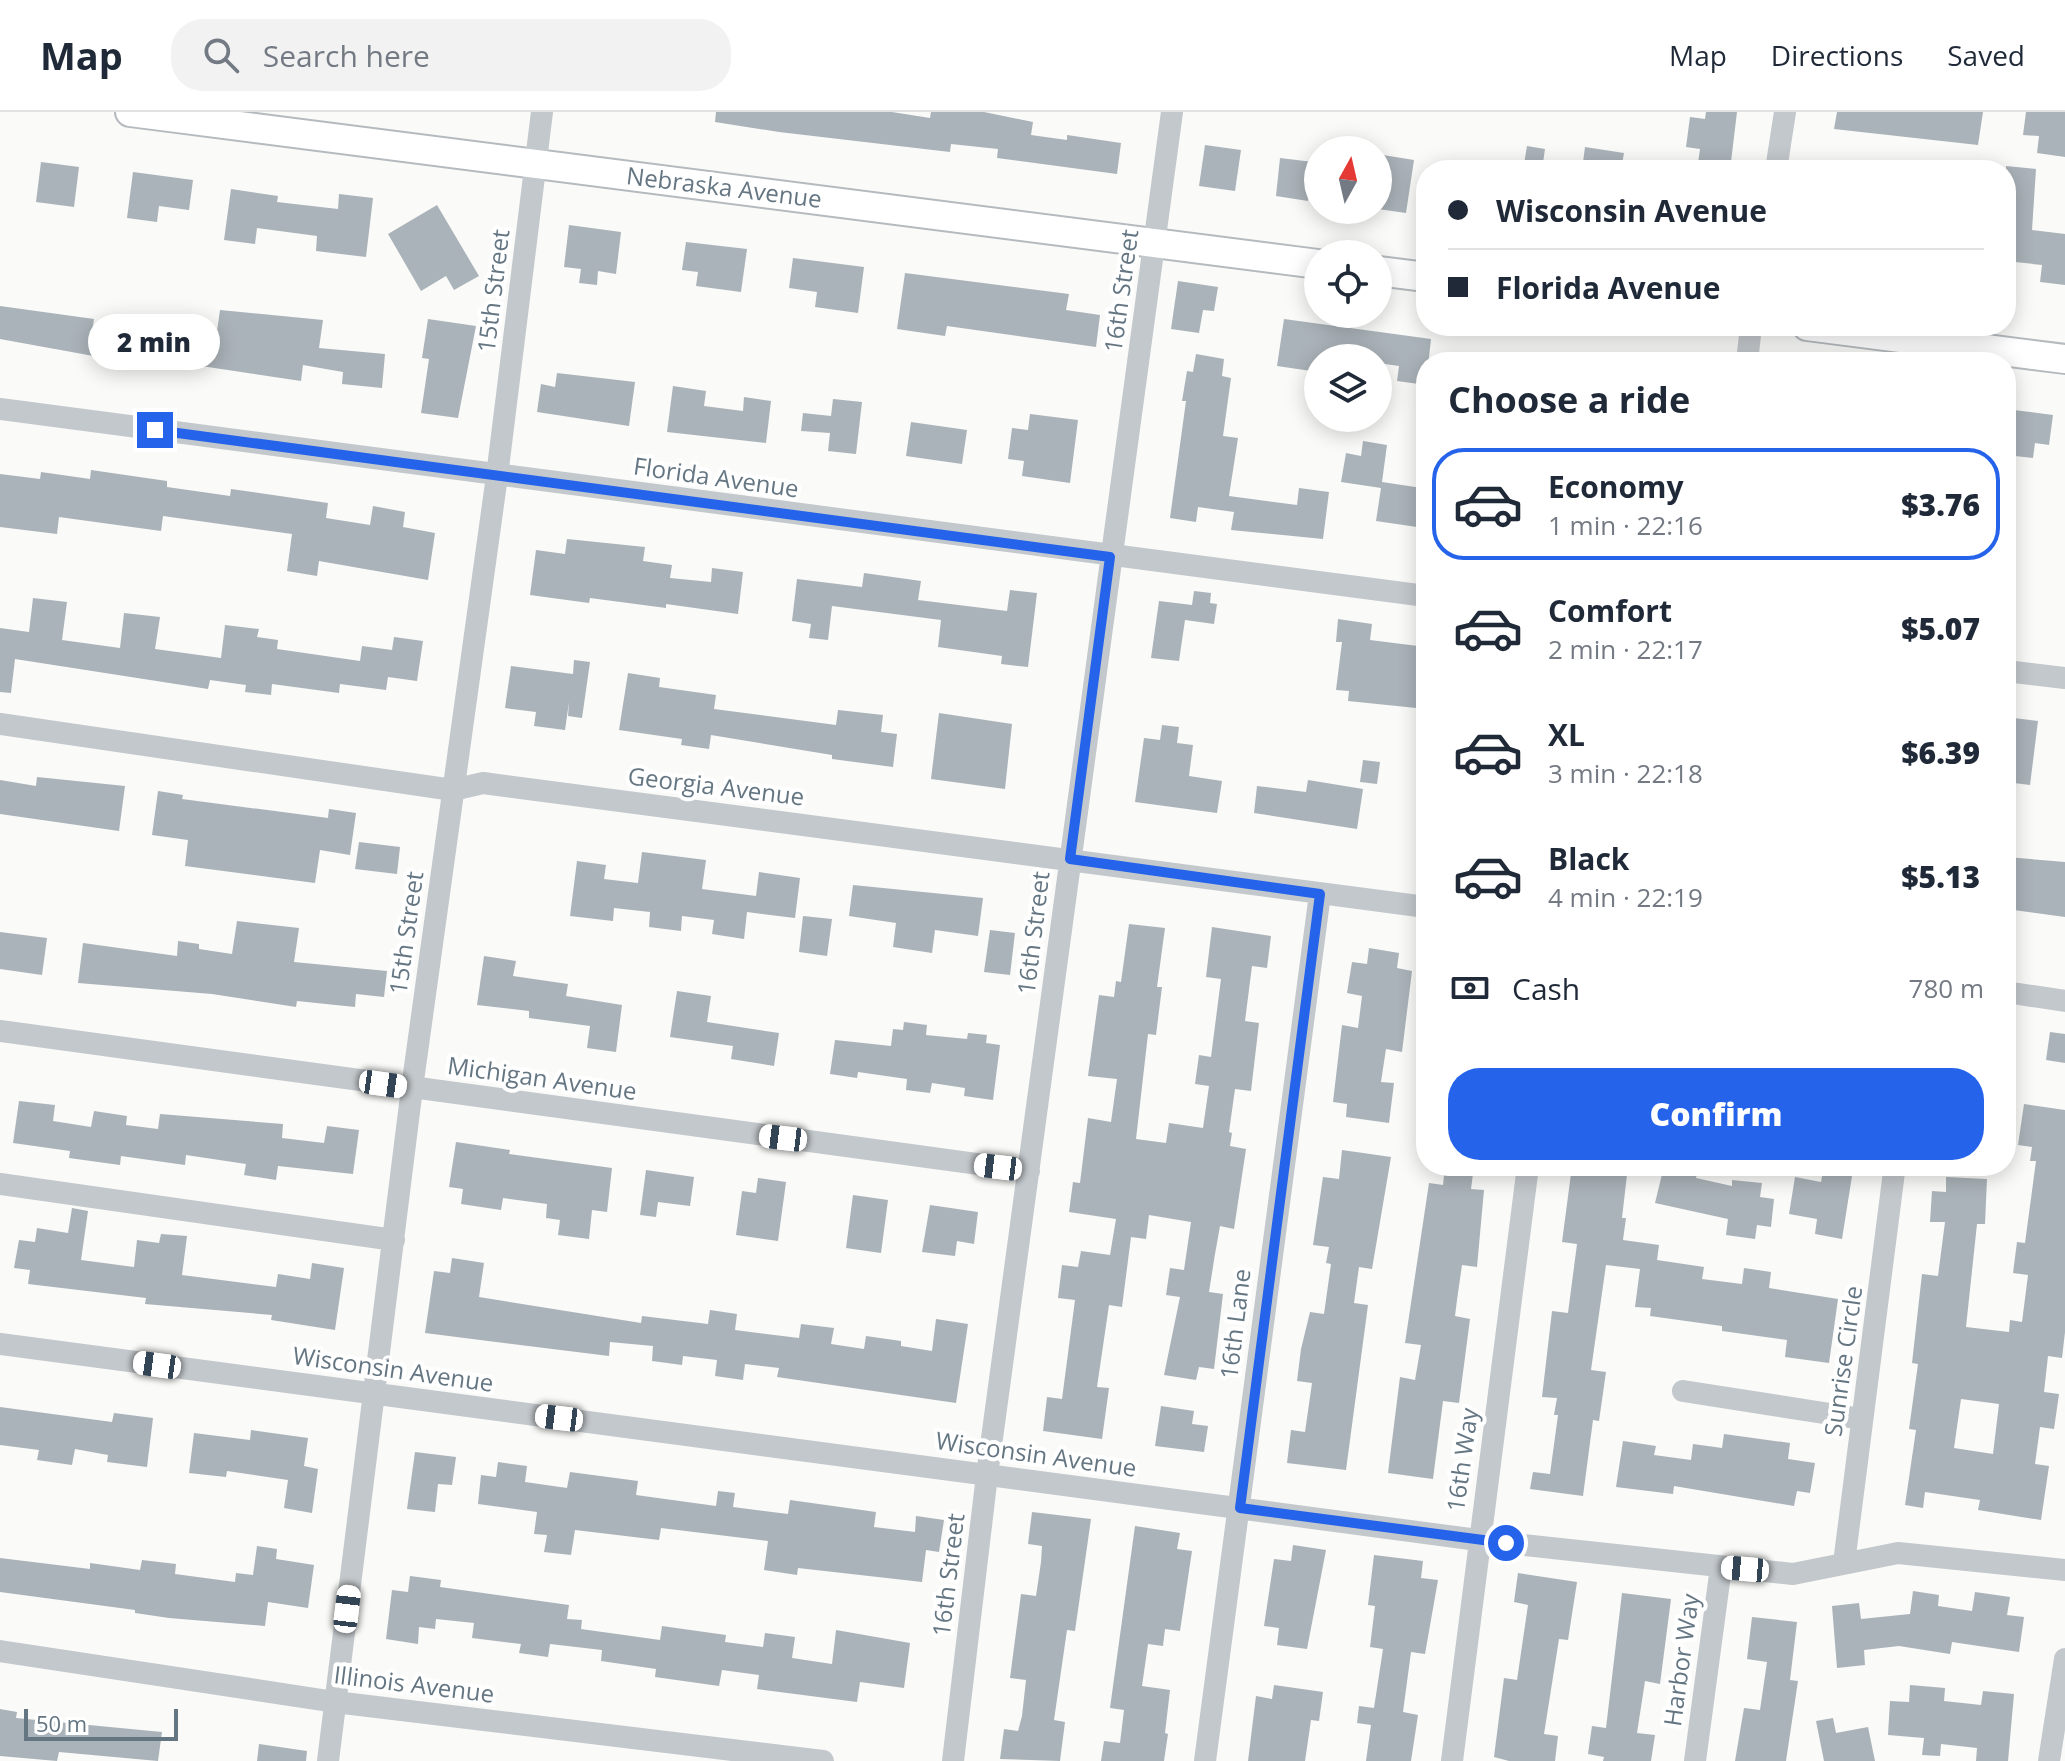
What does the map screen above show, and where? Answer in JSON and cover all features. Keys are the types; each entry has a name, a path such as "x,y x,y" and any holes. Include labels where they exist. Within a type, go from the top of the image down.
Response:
{"main road":[{"name":"Nebraska Avenue","path":"130,112 1304,262"},
{"path":"1392,273 1416,276"},
{"path":"1885,336 2010,352"},
{"path":"2016,353 2065,359"}],"street":[{"name":"15th Street","path":"328,1761 412,1088 497,476 542,112"},
{"name":"16th Street","path":"953,1761 987,1475 1172,112"},
{"path":"1778,160 1785,112"},
{"name":"Florida Avenue","path":"0,409 1416,595"},
{"path":"2016,672 2065,678"},
{"name":"Georgia Avenue","path":"0,724 453,790 483,783 1416,906"},
{"name":"16th Lane","path":"1205,1761 1320,894"},
{"path":"2016,994 2065,1001"},
{"name":"Michigan Avenue","path":"0,1031 1029,1171"},
{"name":"16th Way","path":"1452,1761 1527,1176"},
{"name":"Sunrise Circle","path":"1844,1563 1892,1176"},
{"path":"0,1184 394,1240"},
{"name":"Wisconsin Avenue","path":"0,1344 1478,1540 1721,1567 1793,1574 1898,1553 2065,1570"},
{"path":"1683,1391 1862,1419"},
{"name":"Harbor Way","path":"1695,1761 1721,1567"},
{"name":"Illinois Avenue","path":"0,1651 335,1702 823,1761"},
{"path":"2049,1761 2065,1659"}],"building":[{"path":"716,112 892,112 930,118 931,112 984,112 1033,122 1031,135 1067,140 1067,135 1121,143 1117,174 997,158 998,149 951,144 950,152 779,132 715,122"},
{"path":"1706,112 1737,112 1731,160 1698,160 1700,149 1686,147 1690,117 1705,119"},
{"path":"1837,112 1983,112 1978,145 1834,129"},
{"path":"2026,112 2065,112 2065,157 2037,153 2039,136 2023,135"},
{"path":"1205,145 1241,150 1235,191 1199,186"},
{"path":"1527,146 1545,149 1543,160 1525,160"},
{"path":"1585,147 1624,153 1623,160 1583,160"},
{"path":"1392,156 1414,160 1406,213 1392,211"},
{"path":"1280,158 1304,161 1304,200 1276,196"},
{"path":"41,162 79,167 74,207 36,202"},
{"path":"2016,167 2036,169 2032,230 2065,234 2065,285 2040,282 2042,265 2016,262"},
{"path":"133,172 193,180 189,210 159,206 157,222 127,218"},
{"path":"231,189 278,196 277,202 338,209 339,194 373,198 366,257 316,251 317,236 257,228 255,244 224,240"},
{"path":"437,205 479,276 454,290 446,276 421,291 388,234"},
{"path":"569,225 621,232 616,274 598,271 597,285 579,283 581,269 564,267"},
{"path":"686,242 747,249 741,292 696,286 698,272 682,270"},
{"path":"793,258 864,267 858,313 815,307 817,292 789,288"},
{"path":"905,273 1069,294 1066,310 1100,315 1096,347 947,326 945,336 897,329"},
{"path":"1178,281 1218,287 1214,311 1203,310 1199,333 1171,329"},
{"path":"0,306 94,319 92,333 112,336 110,359 0,339"},
{"path":"220,310 323,320 319,348 385,354 382,388 342,384 343,372 303,365 301,381 148,358 153,322 217,331"},
{"path":"428,319 476,326 458,418 421,413 429,359 422,358"},
{"path":"1284,319 1304,322 1304,328 1350,328 1431,339 1430,352 1416,352 1416,384 1397,381 1399,366 1392,365 1392,344 1304,344 1304,370 1277,366"},
{"path":"1196,354 1224,359 1222,376 1231,378 1223,436 1238,438 1229,496 1297,505 1299,488 1329,492 1323,539 1231,530 1234,512 1198,507 1196,522 1170,518 1186,401 1182,401 1187,371 1193,372"},
{"path":"557,373 635,382 629,426 537,412 541,384 555,387"},
{"path":"673,386 706,391 704,406 743,411 744,397 771,401 766,443 667,432"},
{"path":"833,399 862,402 856,454 828,451 830,433 801,431 803,413 831,416"},
{"path":"2016,410 2053,415 2049,445 2035,443 2033,458 2016,456"},
{"path":"1030,414 1078,420 1070,483 1022,476 1024,461 1008,459 1012,428 1028,430"},
{"path":"911,422 967,430 962,464 906,456"},
{"path":"1363,441 1387,445 1382,482 1416,487 1416,527 1376,521 1381,488 1341,482 1346,453 1361,456"},
{"path":"91,470 167,481 167,487 230,496 231,489 328,503 326,518 370,525 373,506 405,512 403,527 435,533 428,580 319,561 317,576 287,571 292,534 163,516 161,531 59,517 57,534 0,527 0,474 40,479 41,472 90,479"},
{"path":"567,539 645,547 643,561 672,565 670,578 711,582 712,568 743,572 738,614 666,604 666,608 590,598 589,603 530,595 536,550 565,554"},
{"path":"864,573 921,581 918,600 1007,611 1010,590 1037,593 1028,667 1001,664 1002,656 938,647 941,620 832,606 828,640 809,638 811,624 792,621 797,579 862,587"},
{"path":"1194,591 1211,593 1210,603 1217,604 1214,624 1185,620 1179,661 1151,658 1159,601 1192,605"},
{"path":"33,598 67,602 62,640 120,648 124,613 160,617 155,649 221,658 225,625 259,629 257,637 278,640 277,649 360,661 362,646 392,650 394,637 423,641 417,681 388,677 386,690 340,684 339,693 272,684 271,695 245,692 246,685 210,680 208,689 15,659 11,693 0,692 0,628 29,632"},
{"path":"1338,619 1372,624 1370,640 1416,646 1416,708 1348,701 1349,691 1336,690 1342,642 1336,642"},
{"path":"574,660 590,662 582,718 568,716 569,702 565,730 534,726 536,712 505,708 511,666 573,674"},
{"path":"628,673 660,678 659,687 716,695 714,709 836,725 838,710 883,715 881,732 897,734 893,767 832,759 832,755 711,735 709,749 681,745 682,739 619,730"},
{"path":"939,713 1012,724 1005,789 931,779"},
{"path":"2016,718 2038,721 2030,785 2016,783"},
{"path":"1162,725 1179,727 1177,743 1193,745 1189,776 1222,781 1217,813 1135,802 1144,738 1160,740"},
{"path":"1363,760 1380,762 1377,784 1360,782"},
{"path":"37,777 125,786 119,831 0,814 0,780 36,786"},
{"path":"1308,780 1363,789 1357,829 1254,813 1257,786 1306,792"},
{"path":"158,791 183,795 182,799 328,818 329,809 356,813 350,855 320,850 315,883 185,866 188,840 152,835"},
{"path":"359,842 400,847 397,874 355,869"},
{"path":"642,852 706,860 702,889 756,896 759,872 800,878 795,918 747,912 744,939 712,934 714,920 682,916 681,931 649,927 650,912 614,908 613,921 570,916 577,861 606,865 604,879 638,883"},
{"path":"2016,858 2065,862 2065,917 2016,910"},
{"path":"853,885 983,898 978,936 935,930 932,953 893,947 896,923 849,916"},
{"path":"803,916 832,919 827,956 799,952"},
{"path":"237,921 299,928 294,962 387,971 384,997 356,994 355,1007 297,1001 296,1007 212,994 78,983 83,943 177,956 178,941 199,944 199,949 232,954"},
{"path":"1129,924 1165,928 1157,987 1162,987 1156,1035 1148,1034 1136,1139 1166,1143 1169,1123 1203,1128 1209,1086 1195,1084 1199,1055 1211,1057 1221,979 1206,977 1212,927 1271,936 1267,968 1252,966 1245,1021 1259,1023 1251,1091 1235,1089 1229,1132 1232,1133 1230,1146 1246,1149 1234,1229 1220,1226 1209,1292 1223,1294 1214,1369 1199,1367 1196,1380 1164,1375 1180,1297 1166,1295 1170,1268 1184,1270 1191,1222 1149,1215 1146,1239 1131,1237 1122,1307 1109,1305 1097,1387 1109,1388 1102,1439 1043,1431 1047,1397 1062,1399 1075,1300 1058,1298 1062,1265 1078,1267 1081,1251 1110,1255 1116,1219 1069,1212 1073,1182 1080,1183 1088,1118 1111,1122 1117,1079 1088,1076 1099,995 1114,997 1116,981 1121,982"},
{"path":"990,930 1015,933 1010,975 984,972"},
{"path":"0,932 47,938 42,975 0,969"},
{"path":"1369,948 1399,953 1397,968 1412,971 1402,1052 1386,1049 1381,1082 1394,1083 1389,1123 1346,1117 1347,1104 1333,1102 1342,1025 1358,1028 1362,996 1347,993 1352,962 1367,964"},
{"path":"484,956 516,961 513,976 568,984 566,996 622,1005 616,1052 587,1048 590,1026 529,1018 529,1011 477,1005"},
{"path":"677,991 711,996 707,1022 779,1033 774,1066 731,1059 733,1046 670,1037"},
{"path":"904,1022 927,1025 926,1035 967,1039 968,1033 987,1035 986,1043 1000,1045 993,1100 964,1096 965,1088 932,1083 930,1093 906,1090 907,1079 858,1072 857,1078 830,1074 835,1040 891,1046 893,1029 903,1030"},
{"path":"2050,1032 2065,1034 2065,1063 2046,1060"},
{"path":"19,1101 55,1105 53,1121 91,1127 94,1111 127,1116 126,1125 158,1129 160,1114 283,1124 282,1138 324,1143 327,1126 359,1130 353,1174 278,1166 276,1180 244,1175 246,1164 186,1155 185,1165 121,1156 120,1165 69,1158 70,1151 13,1143"},
{"path":"2024,1104 2065,1110 2065,1332 2062,1358 2048,1356 2044,1392 2059,1394 2054,1429 2040,1427 2035,1464 2049,1466 2041,1520 1978,1510 1980,1500 1925,1492 1923,1508 1905,1505 1916,1430 1909,1429 1918,1364 1912,1363 1922,1274 1938,1276 1945,1222 1930,1222 1932,1191 1946,1192 1946,1177 1987,1179 1985,1224 1977,1224 1966,1327 2009,1332 2010,1320 2022,1322 2028,1275 2013,1273 2017,1242 2025,1243 2036,1161 2030,1161 2032,1147 2018,1145","holes":["1961,1399 1999,1404 1993,1454 1954,1448"]},
{"path":"456,1142 510,1150 509,1154 612,1168 607,1212 592,1210 589,1239 558,1235 560,1220 546,1218 547,1204 503,1198 501,1210 461,1204 463,1189 449,1187"},
{"path":"1342,1150 1391,1157 1372,1269 1359,1267 1354,1303 1368,1305 1346,1470 1287,1463 1291,1430 1305,1432 1312,1383 1297,1381 1301,1349 1310,1312 1324,1314 1331,1264 1326,1263 1329,1247 1313,1245 1323,1177 1339,1179"},
{"path":"646,1170 694,1177 690,1206 658,1202 656,1217 640,1215"},
{"path":"1444,1176 1473,1176 1471,1189 1484,1190 1477,1267 1462,1265 1455,1316 1470,1319 1459,1403 1443,1401 1433,1479 1388,1473 1400,1377 1415,1380 1421,1345 1405,1343 1429,1183 1443,1185"},
{"path":"1571,1176 1627,1176 1623,1240 1659,1245 1657,1260 1704,1267 1702,1279 1742,1284 1744,1268 1771,1272 1769,1288 1838,1299 1829,1363 1785,1357 1787,1340 1722,1331 1722,1326 1650,1316 1651,1308 1635,1307 1640,1269 1606,1265 1591,1370 1606,1372 1599,1421 1593,1420 1583,1496 1530,1489 1533,1472 1550,1474 1558,1415 1554,1415 1557,1398 1542,1397 1552,1311 1568,1313 1577,1244 1562,1242"},
{"path":"1662,1176 1696,1176 1732,1186 1732,1180 1762,1183 1760,1197 1774,1199 1771,1227 1757,1225 1755,1239 1726,1235 1728,1219 1655,1203"},
{"path":"1822,1176 1852,1176 1842,1239 1815,1234 1817,1219 1789,1214 1795,1177 1821,1182"},
{"path":"758,1178 786,1182 778,1241 736,1235 742,1191 756,1193"},
{"path":"853,1195 888,1200 881,1253 846,1248"},
{"path":"930,1205 978,1212 974,1244 957,1241 955,1256 922,1252"},
{"path":"72,1208 88,1211 81,1260 134,1267 137,1240 159,1243 161,1234 187,1236 182,1275 276,1287 278,1274 310,1279 312,1263 344,1268 335,1330 271,1320 272,1315 145,1304 146,1298 28,1284 30,1270 14,1268 19,1240 35,1242 37,1228 68,1233"},
{"path":"452,1258 484,1263 479,1297 641,1323 642,1316 708,1324 710,1310 737,1314 735,1330 799,1338 801,1324 834,1328 831,1344 864,1349 866,1336 901,1341 901,1346 932,1351 936,1319 968,1324 956,1403 777,1377 779,1368 745,1364 743,1380 715,1376 717,1360 683,1356 682,1365 652,1361 653,1346 610,1342 609,1356 425,1333 434,1271 450,1273"},
{"path":"1161,1406 1194,1411 1192,1424 1208,1426 1204,1452 1155,1446"},
{"path":"0,1407 112,1422 114,1413 153,1418 147,1467 107,1462 108,1455 75,1449 72,1465 37,1460 39,1450 0,1445"},
{"path":"251,1430 308,1438 304,1466 318,1469 312,1513 284,1508 288,1480 227,1471 226,1477 189,1473 194,1433 250,1440"},
{"path":"1724,1434 1790,1443 1788,1459 1815,1463 1810,1493 1797,1491 1794,1506 1674,1486 1673,1494 1616,1487 1623,1441 1656,1446 1654,1455 1691,1460 1693,1444 1722,1448"},
{"path":"415,1452 456,1457 452,1485 438,1484 435,1512 407,1509"},
{"path":"498,1462 527,1466 525,1482 567,1488 570,1472 638,1481 636,1495 716,1506 718,1491 735,1493 733,1507 788,1514 790,1500 876,1512 874,1527 915,1532 916,1516 944,1520 939,1552 926,1550 922,1582 798,1568 797,1575 764,1570 768,1541 661,1528 659,1540 575,1530 571,1555 544,1552 547,1535 534,1534 537,1512 478,1504 481,1475 496,1477"},
{"path":"1032,1512 1091,1519 1075,1631 1067,1630 1054,1720 1065,1722 1060,1761 1000,1759 1004,1729 1018,1731 1022,1716 1026,1680 1010,1678 1021,1594 1036,1596 1041,1562 1042,1546 1028,1544"},
{"path":"1135,1526 1180,1533 1177,1549 1192,1551 1180,1631 1165,1629 1163,1646 1148,1644 1142,1686 1170,1690 1165,1733 1168,1734 1164,1761 1101,1761 1104,1741 1120,1743 1124,1710 1110,1708"},
{"path":"1293,1545 1326,1550 1307,1649 1277,1645 1279,1628 1264,1626 1274,1559 1291,1561"},
{"path":"257,1546 277,1549 276,1559 314,1565 308,1608 268,1602 265,1626 169,1618 135,1613 135,1610 0,1592 0,1558 90,1569 90,1563 140,1570 142,1560 176,1564 175,1574 235,1582 236,1573 253,1575"},
{"path":"1374,1555 1423,1561 1421,1578 1438,1580 1425,1654 1411,1652 1403,1712 1418,1715 1411,1761 1366,1761 1371,1725 1357,1723 1359,1706 1374,1708 1383,1649 1370,1647 1375,1606 1368,1605"},
{"path":"1518,1573 1577,1582 1568,1640 1559,1639 1544,1734 1558,1736 1555,1761 1509,1761 1494,1757 1504,1678 1517,1680 1528,1605 1514,1602"},
{"path":"410,1576 441,1580 440,1587 569,1605 567,1619 582,1620 581,1629 660,1640 662,1626 726,1635 725,1642 763,1647 765,1633 795,1637 792,1658 832,1664 836,1630 910,1643 904,1688 860,1682 857,1702 757,1689 759,1675 722,1670 719,1686 655,1677 656,1669 601,1661 602,1650 550,1644 548,1657 519,1653 521,1644 472,1638 474,1623 436,1619 435,1629 419,1627 418,1644 386,1639 392,1590 408,1592"},
{"path":"1913,1591 1939,1595 1938,1606 1972,1611 1975,1592 2010,1597 2007,1615 2024,1617 2019,1652 1952,1642 1950,1654 1899,1646 1864,1650 1865,1665 1837,1668 1832,1606 1859,1603 1861,1619 1910,1614"},
{"path":"1622,1593 1671,1599 1660,1684 1645,1681 1637,1733 1655,1735 1651,1761 1603,1761 1604,1757 1588,1754 1592,1726 1606,1728"},
{"path":"1752,1617 1797,1622 1790,1680 1798,1681 1786,1761 1735,1761 1744,1708 1760,1710 1767,1662 1747,1659"},
{"path":"1274,1685 1323,1692 1319,1721 1311,1720 1305,1761 1248,1761 1256,1696 1272,1699"},
{"path":"1910,1685 1945,1688 1944,1701 1981,1705 1983,1691 2014,1694 2008,1761 1976,1761 1977,1748 1941,1744 1940,1756 1922,1755 1924,1738 1888,1735 1890,1701 1909,1702"},
{"path":"0,1709 17,1712 16,1718 162,1732 158,1761 59,1752 57,1761 0,1756"},
{"path":"1833,1718 1836,1733 1868,1727 1875,1761 1824,1761 1816,1721"},
{"path":"259,1744 307,1751 306,1761 257,1761"}],"route":[{"path":"155,430 1110,557 1070,859 1320,894 1240,1508 1506,1543"}]}
